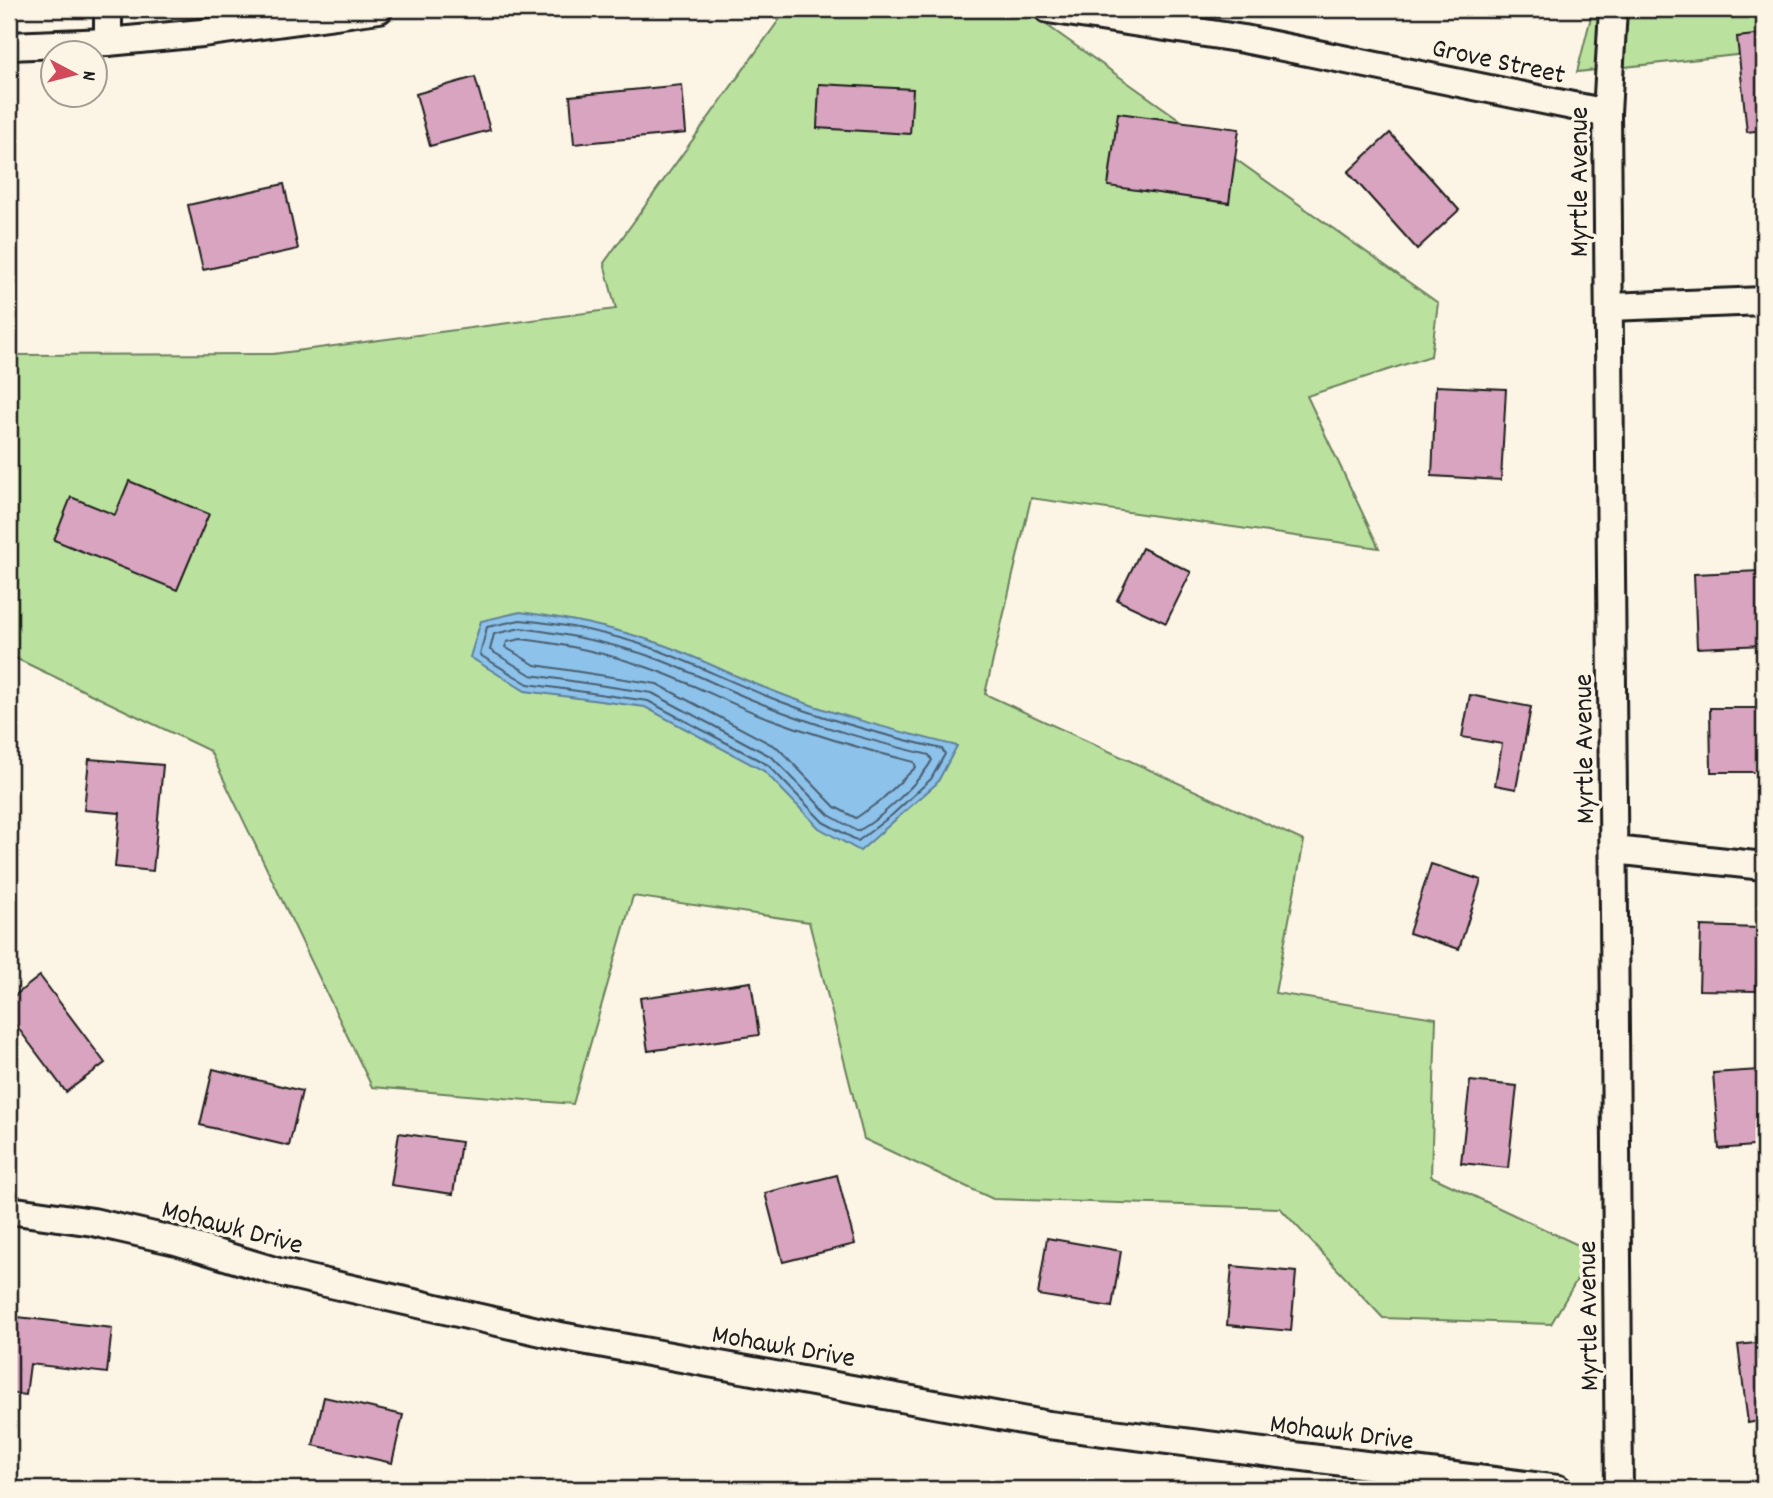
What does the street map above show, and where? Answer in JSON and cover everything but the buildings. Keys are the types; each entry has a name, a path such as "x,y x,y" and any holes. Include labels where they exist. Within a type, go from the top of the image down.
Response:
{"street":[{"path":"108,9 108,38"},
{"path":"108,42 202,33 379,9"},
{"name":"Grove Street","path":"1048,9 1244,39 1607,113"},
{"name":"Myrtle Avenue","path":"1613,9 1607,113 1619,1489"},
{"path":"9,47 38,46"},
{"path":"1609,307 1764,301"},
{"path":"1614,850 1764,866"},
{"name":"Mohawk Drive","path":"9,1210 93,1222 152,1235 278,1272 555,1335 1049,1425 1558,1489"}],"green space":[{"path":"787,9 1024,9 1438,303 1431,356 1307,396 1379,548 1031,498 985,694 1304,841 1275,993 1436,1018 1431,1176 1593,1252 1551,1324 1383,1318 1280,1208 993,1199 864,1139 809,922 633,896 573,1104 372,1087 210,751 9,655 9,355 273,354 616,309 604,263"},
{"path":"1593,9 1764,9 1764,52 1577,72"}],"water":[{"path":"520,612 588,624 638,637 815,706 885,728 957,746 937,783 860,851 819,828 764,771 645,707 525,691 470,657 481,621"}]}
